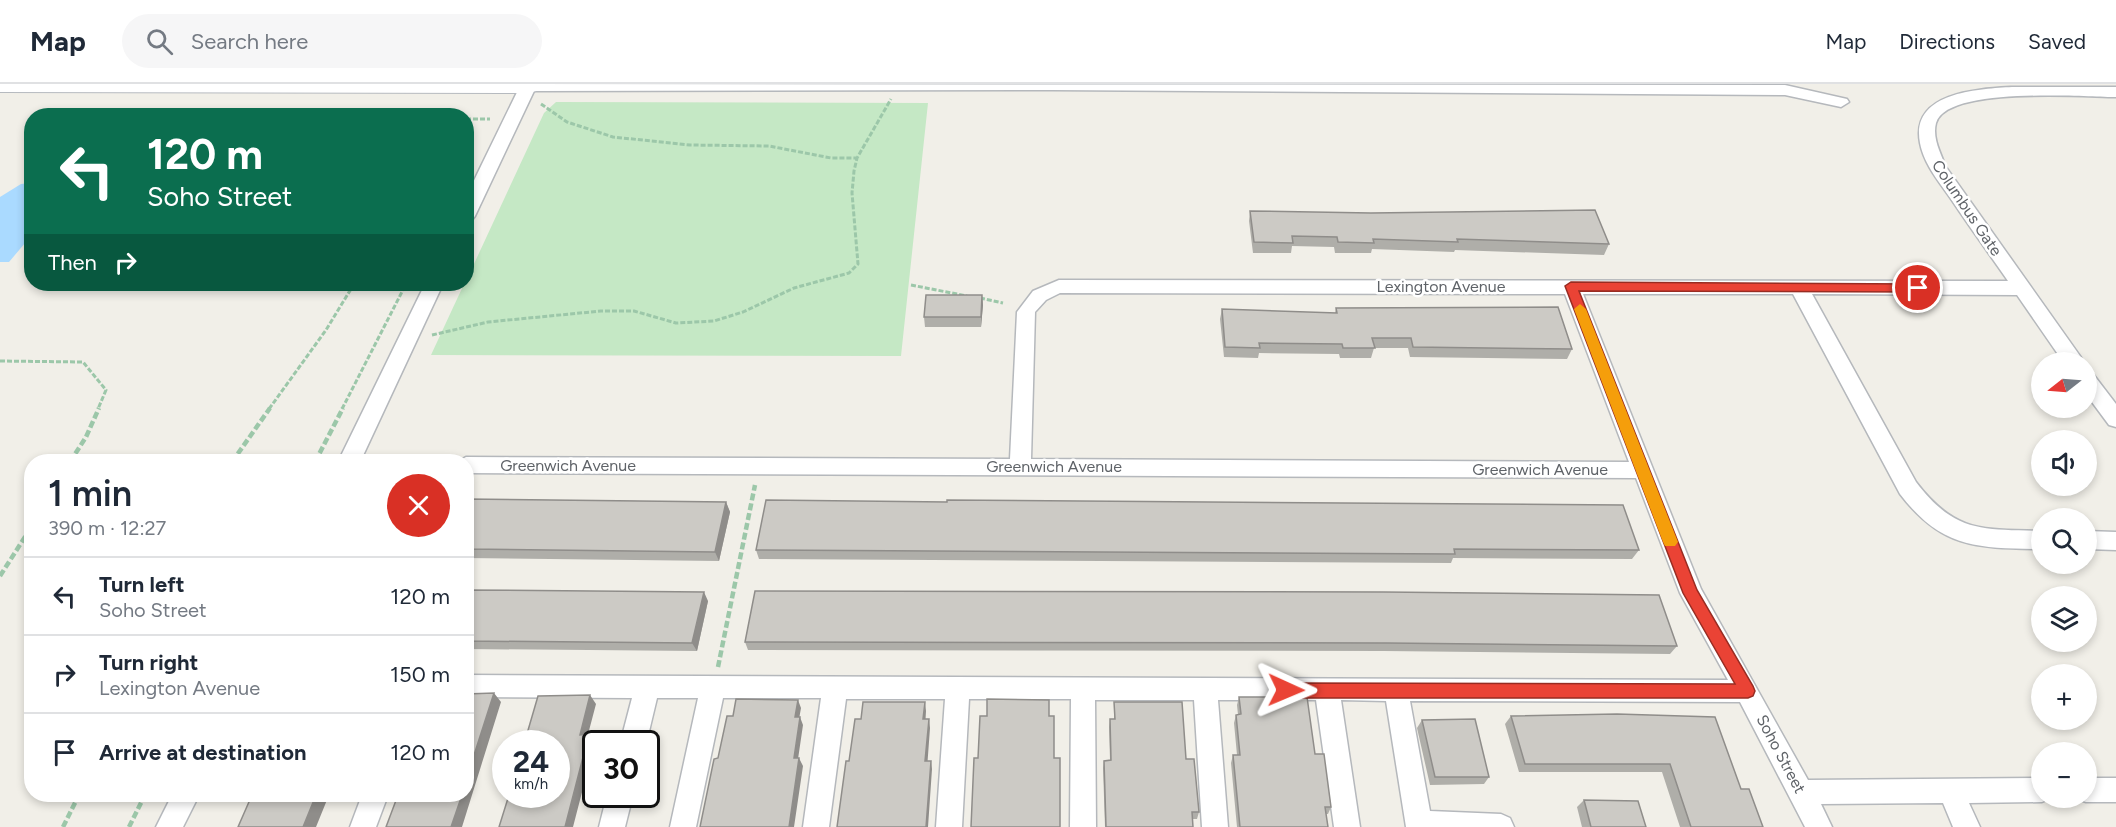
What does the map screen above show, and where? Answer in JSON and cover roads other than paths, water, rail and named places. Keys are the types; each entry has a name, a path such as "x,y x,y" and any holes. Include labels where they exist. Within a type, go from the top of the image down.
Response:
{"street":[{"path":"0,86 535,95 1053,85 1785,90 1840,102"},
{"name":"Columbus Gate","path":"2067,352 1938,168 1926,140 1928,119 1938,108 1951,100 1967,95 2116,92"},
{"path":"474,202 535,95"},
{"name":"Lexington Avenue","path":"1020,466 1026,312 1030,302 1048,290 1080,285 2021,288"},
{"name":"Soho Street","path":"1571,286 1691,593 1748,691 1819,827"},
{"path":"1798,288 1908,488 1929,516 1963,535 2031,540"},
{"path":"353,454 431,291"},
{"path":"2097,393 2116,419"},
{"name":"Greenwich Avenue","path":"474,465 1641,470"},
{"path":"2097,540 2116,541"},
{"path":"474,686 647,688 715,680 835,688 1748,691"},
{"path":"683,827 715,680"},
{"path":"949,827 958,687"},
{"path":"636,730 647,688"},
{"path":"816,827 835,688"},
{"path":"1083,688 1083,827"},
{"path":"1205,689 1215,827"},
{"path":"1396,689 1419,825 1501,827"},
{"path":"1327,691 1347,827"},
{"path":"1802,792 2031,790"},
{"path":"2097,790 2116,790"},
{"path":"1950,791 1967,827"},
{"path":"169,827 182,802"},
{"path":"363,827 372,802"},
{"path":"612,827 617,808"}],"water":[{"path":"24,184 24,244 9,262 0,262 0,197"}]}
